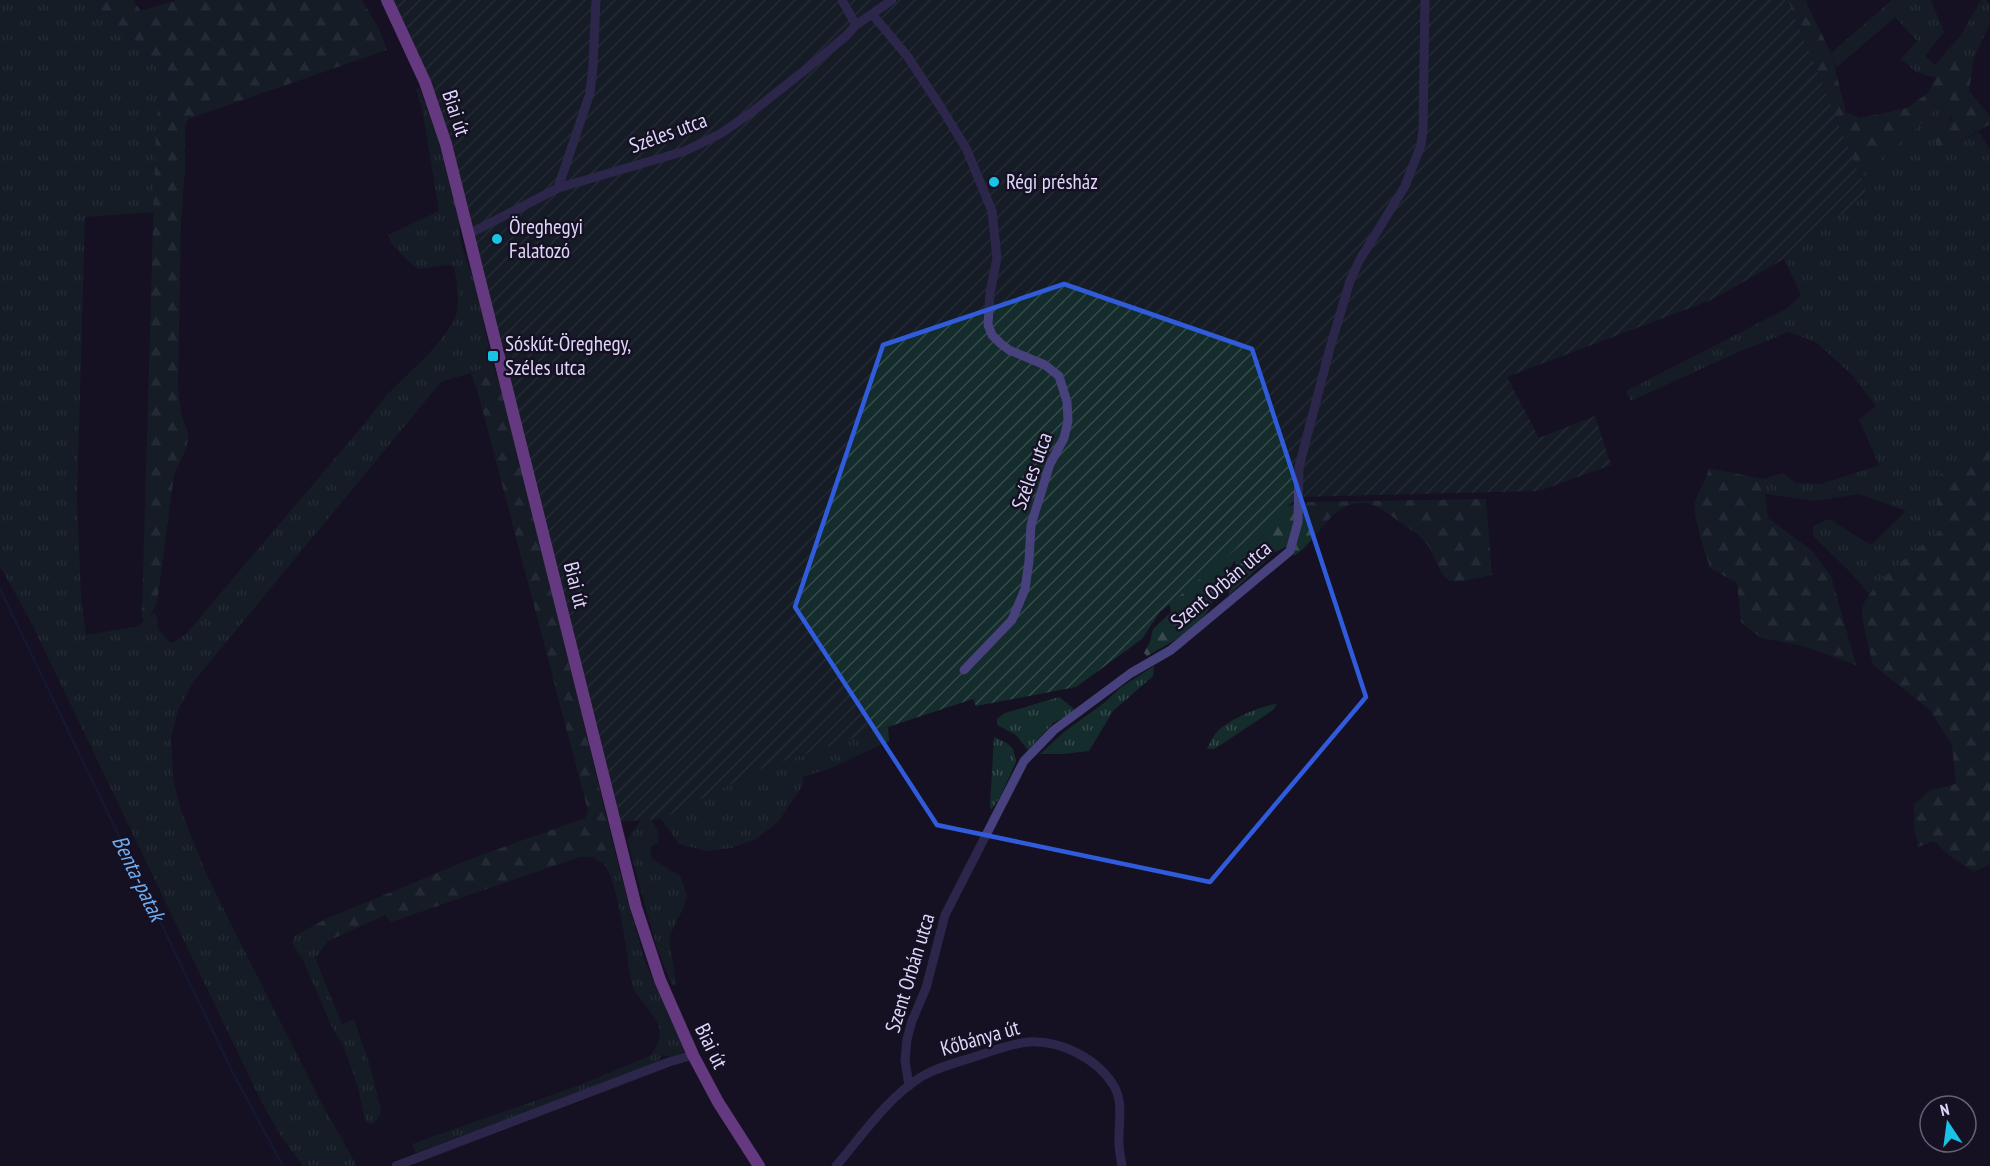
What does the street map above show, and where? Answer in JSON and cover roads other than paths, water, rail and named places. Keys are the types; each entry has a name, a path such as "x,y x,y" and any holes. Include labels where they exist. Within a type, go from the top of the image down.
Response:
{"main road":[{"name":"Biai út","path":"387,0 415,58 435,109 469,234 636,907 660,980 693,1055 718,1102 759,1166"}],"street":[{"path":"558,188 590,93 596,0"},
{"path":"842,0 856,25"},
{"name":"Széles utca","path":"469,234 558,188 685,151 720,134 805,70 856,25 892,0"},
{"name":"Szent Orbán utca","path":"909,1086 905,1060 907,1039 926,988 945,915 1024,761 1054,730 1131,674 1171,651 1290,551 1298,522 1299,467 1350,282 1359,261 1405,186 1421,145 1424,129 1425,0"},
{"name":"Széles utca","path":"872,14 908,57 966,148 992,211 997,258 988,325 992,335 1009,350 1045,365 1059,376 1067,402 1068,421 1064,438 1050,464 1031,525 1025,589 1012,620 964,670"},
{"name":"Kőbánya út","path":"836,1166 888,1106 920,1077 937,1069 1007,1046 1028,1042 1061,1046 1077,1052 1104,1072 1114,1086 1120,1105 1119,1146 1122,1166"},
{"path":"396,1166 669,1062 693,1055"}],"waterway":[{"name":"Benta-patak","path":"0,589 234,1075 283,1166"}],"place":[{"name":"Régi présház","path":"994,182"},
{"name":"Öreghegyi Falatozó","path":"497,239"},
{"name":"Sóskút-Öreghegy, Széles utca","path":"493,356"}]}
